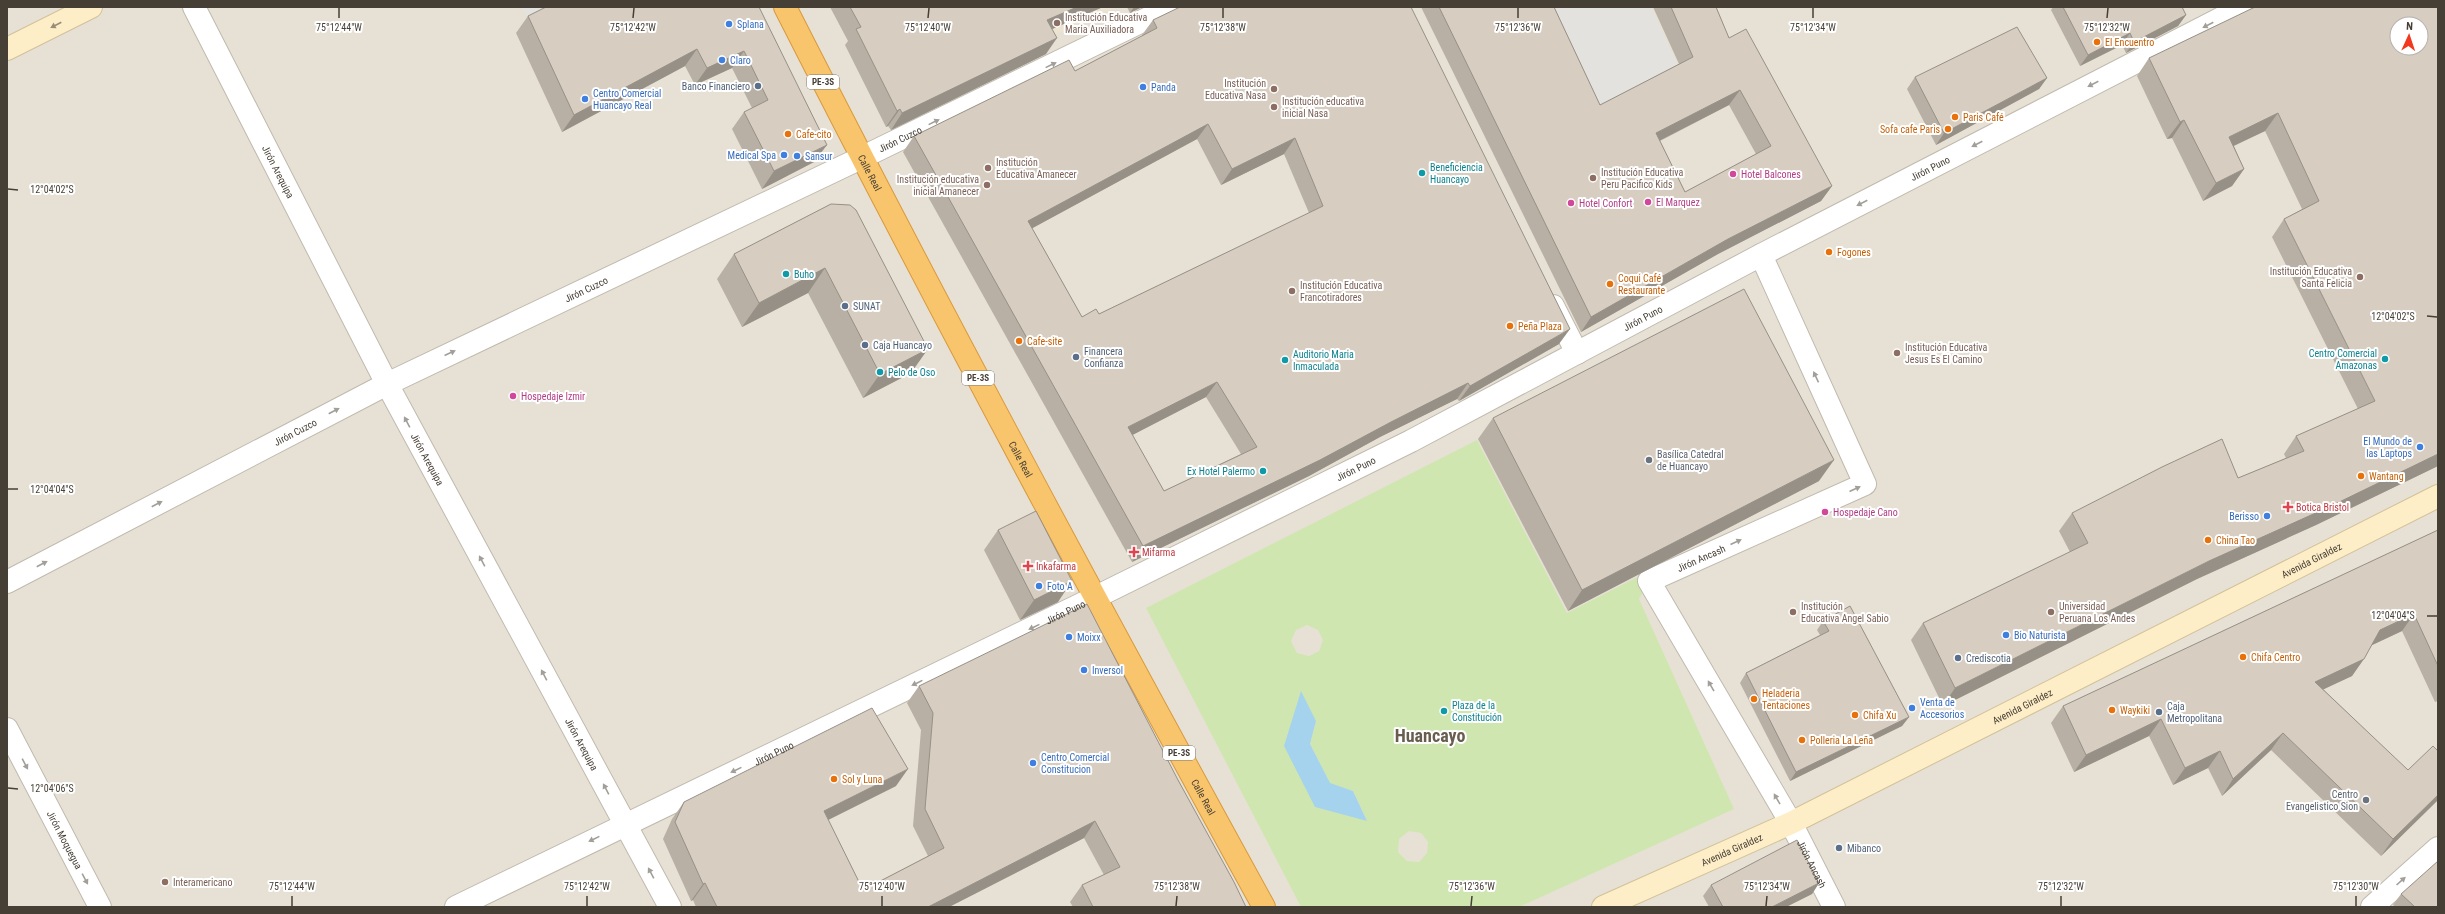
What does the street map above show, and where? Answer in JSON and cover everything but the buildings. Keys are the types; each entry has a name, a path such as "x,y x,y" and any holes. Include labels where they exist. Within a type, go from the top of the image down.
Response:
{"highway":[{"name":"Calle Real","path":"785,7 861,158 1094,598 1264,907"}],"street":[{"path":"7,49 91,7"},
{"name":"Jirón Arequipa","path":"194,7 387,384 670,907"},
{"name":"Jirón Cuzco","path":"7,582 387,384 861,158 1170,7"},
{"name":"Jirón Puno","path":"456,907 1094,598 1411,441 1761,255 2243,7"},
{"name":"Jirón Ancash","path":"1761,255 1865,484 1649,581 1791,823 1834,907"},
{"path":"1546,290 1577,353"},
{"name":"Avenida Giraldez","path":"1603,907 1791,823 2438,496"},
{"name":"Jirón Moquegua","path":"7,729 100,907"},
{"path":"2372,907 2438,848"}],"shaded area":[{"path":"7,7 2438,7 2438,907 7,907"},
{"path":"522,7 565,7 531,25"},
{"name":"Institución Educativa Maria Auxiliadora","path":"1025,7 1116,7 1043,40"},
{"path":"1536,7 1651,7 1680,71 1589,119"}],"green space":[{"name":"Plaza de la Constitución","path":"1477,440 1567,613 1653,569 1649,581 1639,599 1734,809 1519,907 1301,907 1146,608","holes":["1307,625 1318,630 1323,640 1319,651 1309,656 1297,653 1291,641 1296,630","1316,721 1310,744 1330,784 1353,791 1367,821 1284,746","1409,831 1421,833 1428,842 1427,853 1419,862 1407,861 1398,852 1399,839"]}],"water":[{"path":"1301,691 1316,721 1310,744 1330,783 1353,791 1367,821 1315,807 1284,746"}],"place":[{"name":"Institución Educativa Maria Auxiliadora","path":"1057,23"},
{"name":"Splana","path":"729,24"},
{"name":"El Encuentro","path":"2097,42"},
{"name":"Claro","path":"722,60"},
{"name":"Banco Financiero","path":"758,86"},
{"name":"Panda","path":"1143,87"},
{"name":"Institución Educativa Nasa","path":"1274,89"},
{"name":"Centro Comercial Huancayo Real","path":"585,99"},
{"name":"Institución educativa inicial Nasa","path":"1274,107"},
{"name":"Paris Café","path":"1955,117"},
{"name":"Sofa cafe Paris","path":"1948,129"},
{"name":"Cafe-cito","path":"788,134"},
{"name":"Medical Spa","path":"784,155"},
{"name":"Sansur","path":"797,156"},
{"name":"Institución Educativa Amanecer","path":"988,168"},
{"name":"Beneficiencia Huancayo","path":"1422,173"},
{"name":"Hotel Balcones","path":"1733,174"},
{"name":"Institución Educativa Peru Pacifico Kids","path":"1593,178"},
{"name":"Institución educativa inicial Amanecer","path":"987,185"},
{"name":"El Marquez","path":"1648,202"},
{"name":"Hotel Confort","path":"1571,203"},
{"name":"Fogones","path":"1829,252"},
{"name":"Buho","path":"786,274"},
{"name":"Institución Educativa Santa Felicia","path":"2360,277"},
{"name":"Coqui Café Restaurante","path":"1610,284"},
{"name":"Institución Educativa Francotiradores","path":"1292,291"},
{"name":"SUNAT","path":"845,306"},
{"name":"Peña Plaza","path":"1510,326"},
{"name":"Cafe-site","path":"1019,341"},
{"name":"Caja Huancayo","path":"865,345"},
{"name":"Institución Educativa Jesus Es El Camino","path":"1897,353"},
{"name":"Financera Confianza","path":"1076,357"},
{"name":"Centro Comercial Amazonas","path":"2385,359"},
{"name":"Auditorio Maria Inmaculada","path":"1285,360"},
{"name":"Pelo de Oso","path":"880,372"},
{"name":"Hospedaje Izmir","path":"513,396"},
{"name":"El Mundo de las Laptops","path":"2420,447"},
{"name":"Basílica Catedral de Huancayo","path":"1649,460"},
{"name":"Ex Hotel Palermo","path":"1263,471"},
{"name":"Wantang","path":"2361,476"},
{"name":"Botica Bristol","path":"2288,507"},
{"name":"Hospedaje Cano","path":"1825,512"},
{"name":"Berisso","path":"2267,516"},
{"name":"China Tao","path":"2208,540"},
{"name":"Mifarma","path":"1134,552"},
{"name":"Inkafarma","path":"1028,566"},
{"name":"Foto A","path":"1039,586"},
{"name":"Institución Educativa Angel Sabio","path":"1793,612"},
{"name":"Universidad Peruana Los Andes","path":"2051,612"},
{"name":"Bio Naturista","path":"2006,635"},
{"name":"Moixx","path":"1069,637"},
{"name":"Chifa Centro","path":"2243,657"},
{"name":"Crediscotia","path":"1958,658"},
{"name":"Inversol","path":"1084,670"},
{"name":"Heladeria Tentaciones","path":"1754,699"},
{"name":"Venta de Accesorios","path":"1912,708"},
{"name":"Waykiki","path":"2112,710"},
{"name":"Plaza de la Constitución","path":"1444,711"},
{"name":"Caja Metropolitana","path":"2159,712"},
{"name":"Chifa Xu","path":"1855,715"},
{"name":"Polleria La Leña","path":"1802,740"},
{"name":"Centro Comercial Constitucion","path":"1033,763"},
{"name":"Sol y Luna","path":"834,779"},
{"name":"Centro Evangelistico Sion","path":"2366,800"},
{"name":"Mibanco","path":"1839,848"},
{"name":"Interamericano","path":"165,882"}],"district":[{"name":"Huancayo","path":"1430,736"}]}
